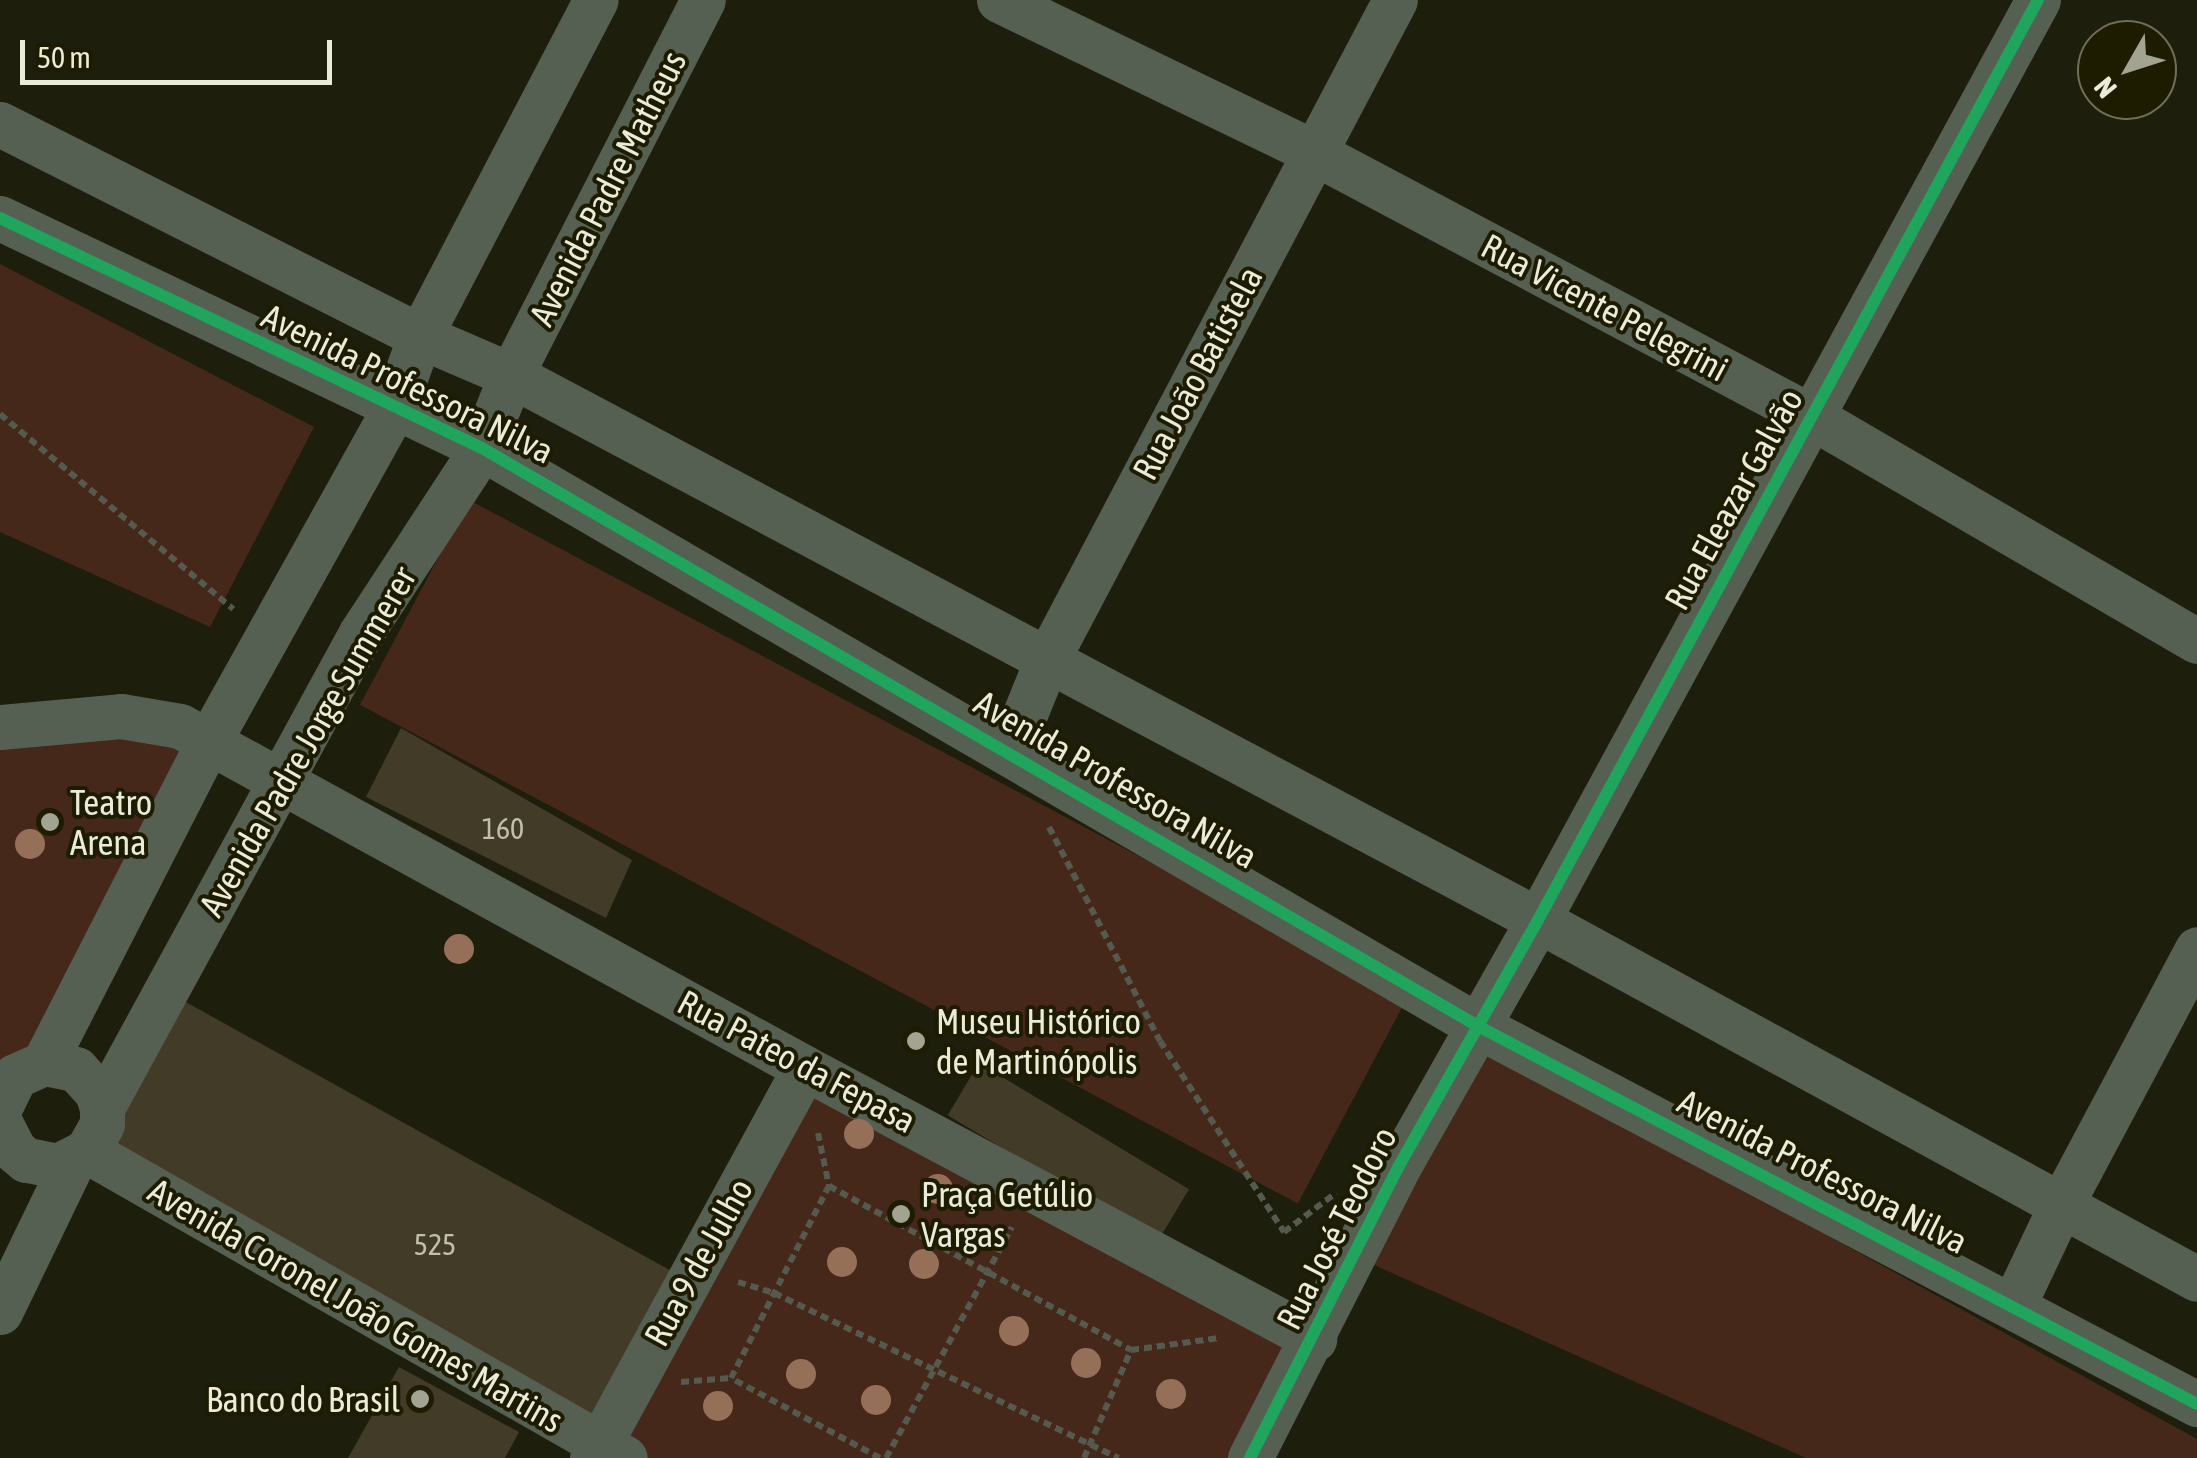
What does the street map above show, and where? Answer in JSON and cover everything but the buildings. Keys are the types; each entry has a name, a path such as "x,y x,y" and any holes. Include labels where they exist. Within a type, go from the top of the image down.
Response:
{"street":[{"path":"44,1063 209,741 394,408 420,336 596,0"},
{"name":"Avenida Padre Matheus","path":"511,376 703,0"},
{"name":"Rua Vicente Pelegrini","path":"1000,0 1313,152 1812,418 2197,641"},
{"name":"Rua João Batistela","path":"1010,751 1046,662 1395,0"},
{"name":"Rua Eleazar Galvão","path":"1476,1025 1538,920 2038,0"},
{"name":"Avenida Professora Nilva","path":"0,124 420,336 511,376 1538,920 2197,1280"},
{"name":"Avenida Professora Nilva","path":"0,218 482,448 1010,751 1476,1025 2014,1304 2197,1404"},
{"name":"Avenida Padre Jorge Summerer","path":"102,1108 361,633 482,448 511,376"},
{"name":"Rua Pateo da Fepasa","path":"0,727 121,716 180,726 805,1068 1302,1333"},
{"path":"2014,1304 2060,1207 2197,949"},
{"name":"Rua José Teodoro","path":"1250,1458 1302,1333 1476,1025"},
{"path":"0,1312 80,1156 102,1124 98,1092 76,1069 44,1063 15,1076 2,1115 14,1150 41,1165 80,1156"},
{"name":"Rua 9 de Julho","path":"605,1453 805,1068"},
{"name":"Avenida Coronel João Gomes Martins","path":"80,1156 605,1453"}],"path":[{"path":"0,414 266,635"},
{"path":"1045,819 1160,1041 1284,1232 1335,1194 1400,1164"},
{"path":"1034,1187 988,1272 934,1369 882,1458 730,1378 829,1186 988,1272 1131,1350 1302,1333"},
{"path":"774,1292 1118,1458"},
{"path":"1084,1458 1131,1350"}],"shaded area":[{"path":"0,264 314,427 210,627 0,532"},
{"path":"469,500 1407,999 1298,1203 360,705"},
{"path":"0,732 209,741 6,1089 0,1086"},
{"path":"1480,1044 2197,1439 2197,1458 1806,1458 1363,1260"},
{"name":"Praça Getúlio Vargas","path":"805,1068 1314,1339 1250,1458 625,1458 599,1444"}],"cycle path":[{"path":"1250,1458 1400,1164 1538,920 2038,0"},
{"path":"0,218 482,448 1476,1025 2197,1404"}],"place":[{"name":"Teatro Arena","path":"50,822"},
{"name":"Museu Histórico de Martinópolis","path":"916,1041"},
{"name":"Praça Getúlio Vargas","path":"901,1214"},
{"name":"Banco do Brasil","path":"420,1399"}]}
